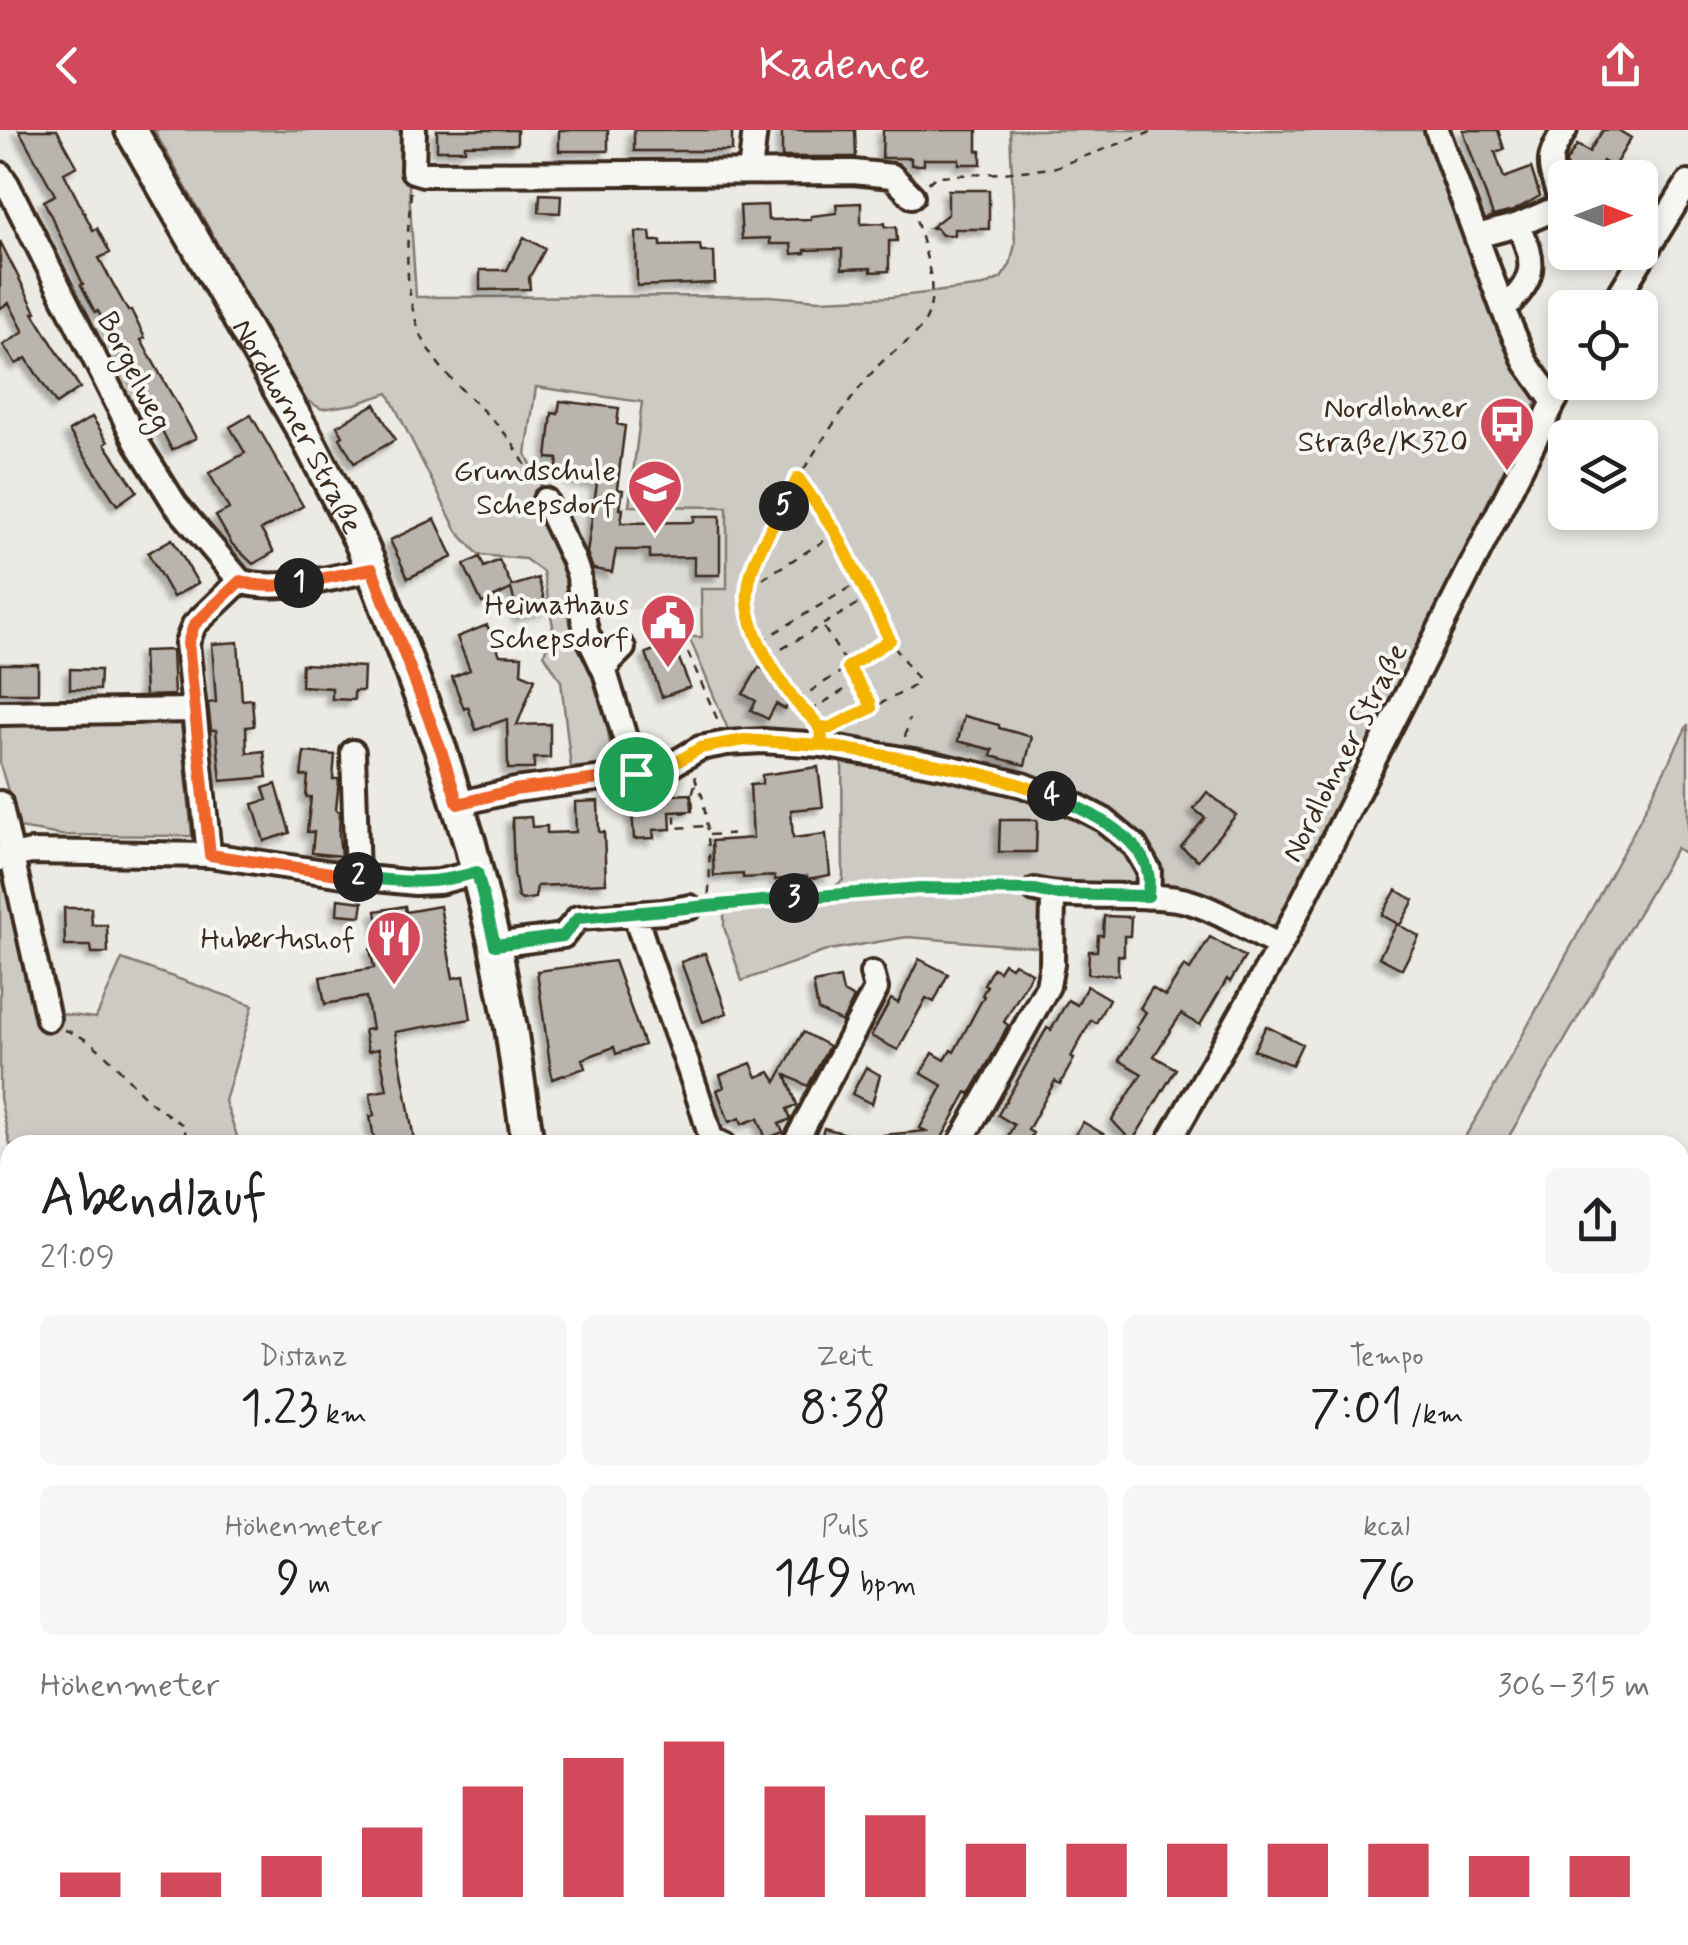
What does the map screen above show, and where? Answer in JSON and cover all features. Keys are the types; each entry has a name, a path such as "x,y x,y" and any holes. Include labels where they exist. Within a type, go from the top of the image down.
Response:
{"main road":[{"name":"Nordhorner Straße","path":"131,130 306,436 372,569 434,733 477,872 512,1028 527,1135"}],"street":[{"path":"414,130 414,171 436,174 853,172 892,176 912,196"},
{"path":"750,172 755,130"},
{"path":"1437,130 1526,363 1548,382"},
{"path":"1477,236 1555,210 1560,200 1550,154 1564,130"},
{"name":"Borgelweg","path":"0,174 137,443 175,504 240,581"},
{"path":"1622,290 1688,183"},
{"path":"1503,309 1519,296 1530,274 1528,243 1518,224"},
{"name":"Nordlohner Straße","path":"1173,1135 1280,946 1556,400"},
{"path":"545,500 579,576 587,634 605,672 636,774"},
{"path":"210,855 188,643 194,625 240,581 254,586 276,586 372,569"},
{"path":"605,672 623,648"},
{"path":"0,713 194,710"},
{"path":"458,804 514,790 664,770 700,748 745,740 822,736 1022,784 1079,807 1104,820 1135,846 1148,871 1148,896"},
{"path":"353,752 357,877"},
{"path":"0,803 6,857 48,1018"},
{"path":"6,857 31,852 210,855 415,883 439,882 477,872"},
{"path":"965,1135 1048,986 1052,964 1044,892 1185,901 1280,946"},
{"path":"495,945 563,936 578,918 690,907"},
{"path":"635,914 712,1135"},
{"path":"799,1135 876,989 872,974"}],"path":[{"path":"798,478 835,531 890,640 917,679 917,683 830,728 822,736 767,657 748,608 748,588 759,554 798,478 878,365 919,330 929,312 927,261 912,196 937,176 1053,168 1157,130"},
{"path":"414,171 409,297 423,341 441,368 506,435 545,500"},
{"path":"748,588 835,531"},
{"path":"760,642 859,582"},
{"path":"767,657 868,598"},
{"path":"823,626 871,708"},
{"path":"680,640 727,743"},
{"path":"796,700 890,640"},
{"path":"808,712 857,682"},
{"path":"696,784 693,812 675,813 675,828 706,826"},
{"path":"702,792 708,835 707,904 920,888 1044,892"},
{"path":"708,835 740,833"},
{"path":"48,1018 57,1028 94,1044 150,1102 186,1127 185,1135"}],"shaded area":[{"path":"154,130 410,130 409,189 416,297 769,296 820,300 892,297 984,286 1001,278 1010,265 1015,244 1010,130 1426,130 1499,331 1536,402 1278,940 1190,909 1048,901 1045,948 907,937 829,950 742,981 724,927 724,905 832,889 843,880 842,757 732,739 689,637 702,637 701,589 727,589 727,507 629,506 642,402 536,387 526,454 551,506 600,680 613,764 571,768 561,681 544,654 553,626 543,572 525,559 479,555 457,531 388,393 322,409 304,399"},
{"path":"557,505 728,507 727,589 701,589 701,608 592,610"},
{"path":"181,722 192,836 61,835 19,828 0,764 0,723"},
{"path":"1688,724 1688,856 1676,848 1510,1135 1466,1135 1486,1102"},
{"path":"0,871 12,876 53,1013 96,1018 122,959 253,1005 225,1101 237,1135 8,1135 0,1098"}],"building":[{"path":"19,130 57,130 77,166 64,173 93,230 97,228 110,253 99,258 128,311 131,310 145,338 141,340 196,438 172,450 146,399 143,400 81,285 44,201 55,195"},
{"path":"437,130 517,130 517,144 437,150"},
{"path":"559,130 608,130 608,151 559,151"},
{"path":"634,130 732,130 732,151 634,151"},
{"path":"782,130 855,130 856,157 782,157"},
{"path":"883,130 977,130 981,164 959,164 959,159 924,159 924,165 911,165 911,158 882,158"},
{"path":"1463,130 1498,130 1504,149 1495,152 1504,178 1531,168 1540,196 1513,211 1493,216"},
{"path":"1603,130 1618,130 1631,138 1618,160 1567,160 1577,145 1589,152"},
{"path":"948,190 989,190 989,229 954,229 954,235 942,235 936,228 930,228 948,214"},
{"path":"540,194 561,195 560,213 539,212"},
{"path":"861,203 861,224 885,223 885,227 896,227 897,241 889,241 889,271 842,269 842,249 792,254 791,244 770,244 770,238 742,239 740,206 767,205 768,220 811,219 837,213 836,204"},
{"path":"636,232 650,232 651,241 661,241 661,246 700,245 701,252 714,252 715,283 637,286"},
{"path":"524,237 545,249 529,278 530,289 480,290 480,270 507,270"},
{"path":"0,241 36,312 33,313 80,388 56,404 26,358 16,364 3,345 24,332 9,303 0,308"},
{"path":"560,401 619,408 617,424 625,426 617,489 623,490 621,523 694,522 694,516 720,516 720,575 694,575 694,557 650,558 650,550 616,550 612,572 593,569 587,553 597,483 556,474 558,459 547,458 552,413 558,414"},
{"path":"375,404 395,440 354,463 337,426"},
{"path":"251,415 303,506 261,530 274,552 253,564 232,544 216,516 229,509 209,473 245,453 230,427"},
{"path":"92,417 137,491 117,505 69,431"},
{"path":"435,519 453,557 408,578 390,540"},
{"path":"172,539 198,583 173,597 148,553"},
{"path":"480,557 484,567 499,560 512,586 538,578 547,609 519,617 511,589 482,603 464,565"},
{"path":"487,625 500,655 522,656 521,673 535,679 517,725 550,724 550,758 534,758 534,769 508,769 507,719 476,730 452,677 470,670 457,637"},
{"path":"238,642 242,700 252,699 254,726 246,727 247,753 264,751 267,777 221,781 216,730 211,730 208,703 216,702 212,644"},
{"name":"Heimathaus Schepsdorf","path":"673,643 690,687 662,697 646,653"},
{"path":"172,650 174,695 145,696 143,651"},
{"path":"0,664 38,664 38,693 0,693"},
{"path":"302,664 364,667 363,691 354,691 354,700 332,699 332,688 301,686"},
{"path":"759,667 768,670 791,700 785,709 776,704 768,719 751,710 756,701 743,694"},
{"path":"70,669 100,670 99,690 70,689"},
{"path":"964,716 1032,737 1025,765 991,756 993,750 958,741"},
{"path":"304,752 335,755 333,779 339,779 336,810 340,811 341,856 312,853 314,832 307,832 311,797 306,797 308,776 301,776"},
{"path":"818,767 823,807 791,810 793,838 826,834 830,875 775,880 775,876 714,876 712,841 753,838 750,785 762,784 762,775"},
{"path":"276,784 290,833 264,841 253,804 267,800 263,788"},
{"path":"1207,792 1236,815 1198,860 1181,847 1205,818 1194,809"},
{"path":"691,794 692,811 670,812 671,829 653,830 654,838 634,839 632,810 651,809 650,801 669,800 669,795"},
{"path":"598,801 606,883 537,886 535,898 518,897 512,818 531,817 532,827 547,826 547,833 576,832 575,802"},
{"path":"1000,820 1037,820 1036,852 999,852"},
{"path":"1396,890 1414,900 1400,925 1382,915"},
{"path":"338,899 363,902 361,916 337,914"},
{"name":"Hubertushof","path":"405,906 406,912 440,906 453,978 464,976 471,1019 395,1032 413,1135 373,1135 370,1093 387,1090 379,1049 368,1051 364,1030 372,1029 366,997 325,1004 320,977 374,968 370,949 382,946 376,911"},
{"path":"64,908 91,908 92,925 107,925 108,953 92,953 91,946 65,946"},
{"path":"1104,916 1131,917 1130,936 1124,936 1124,956 1118,955 1118,975 1088,974 1089,951 1097,951"},
{"path":"1397,924 1419,936 1402,969 1379,957"},
{"path":"1210,937 1245,957 1200,1025 1181,1014 1154,1056 1176,1069 1136,1135 1126,1135 1112,1120 1142,1074 1119,1060 1146,1012 1140,1008 1152,988 1165,996 1184,966 1190,970"},
{"path":"705,953 727,1013 703,1022 681,962"},
{"path":"919,959 948,974 934,1002 926,998 898,1050 871,1036 891,999 898,1003"},
{"path":"614,961 644,1045 616,1054 614,1047 582,1059 585,1068 552,1079 537,971"},
{"path":"1004,963 1011,967 1014,963 1032,973 1004,1022 1008,1025 997,1047 943,1135 884,1135 926,1131 920,1128 943,1086 921,1073 933,1053 945,1060 951,1050 954,1052 984,996 984,984 993,968 999,971"},
{"path":"840,978 843,992 854,998 842,1022 818,1010 813,983"},
{"path":"1087,986 1109,999 1096,1023 1091,1020 1060,1084 1055,1081 1028,1130 1032,1135 1008,1135 1014,1125 998,1115 1047,1028 1051,1030 1068,1000 1077,1005"},
{"path":"1266,1026 1302,1044 1292,1065 1254,1050"},
{"path":"803,1032 829,1046 808,1086 786,1075 797,1105 787,1109 791,1119 779,1124 783,1132 764,1135 758,1118 742,1124 740,1118 729,1122 717,1090 724,1087 720,1075 751,1063 757,1077 770,1072 776,1082"},
{"path":"866,1067 880,1075 872,1104 852,1094"},
{"path":"1083,1122 1105,1135 1075,1135"},
{"path":"824,1128 850,1135 822,1135"}],"place":[{"name":"Nordlohner Straße/K320","path":"1507,473"},
{"name":"Grundschule Schepsdorf","path":"655,536"},
{"name":"Heimathaus Schepsdorf","path":"668,670"},
{"name":"Hubertushof","path":"394,987"}],"route":[{"path":"636,774 514,790 458,804 372,569 276,586 254,586 240,581 194,625 188,643 210,855 415,883 439,882 477,872 495,945 563,936 578,918 920,888 1148,896 1148,871 1135,846 1104,820 1079,807 1022,784 822,745 821,727 798,705 767,657 748,608 748,588 759,554 798,478 835,531 890,640 848,667 871,708 837,726 821,727 822,732 822,745 745,740 700,748 664,770 636,774"}]}
